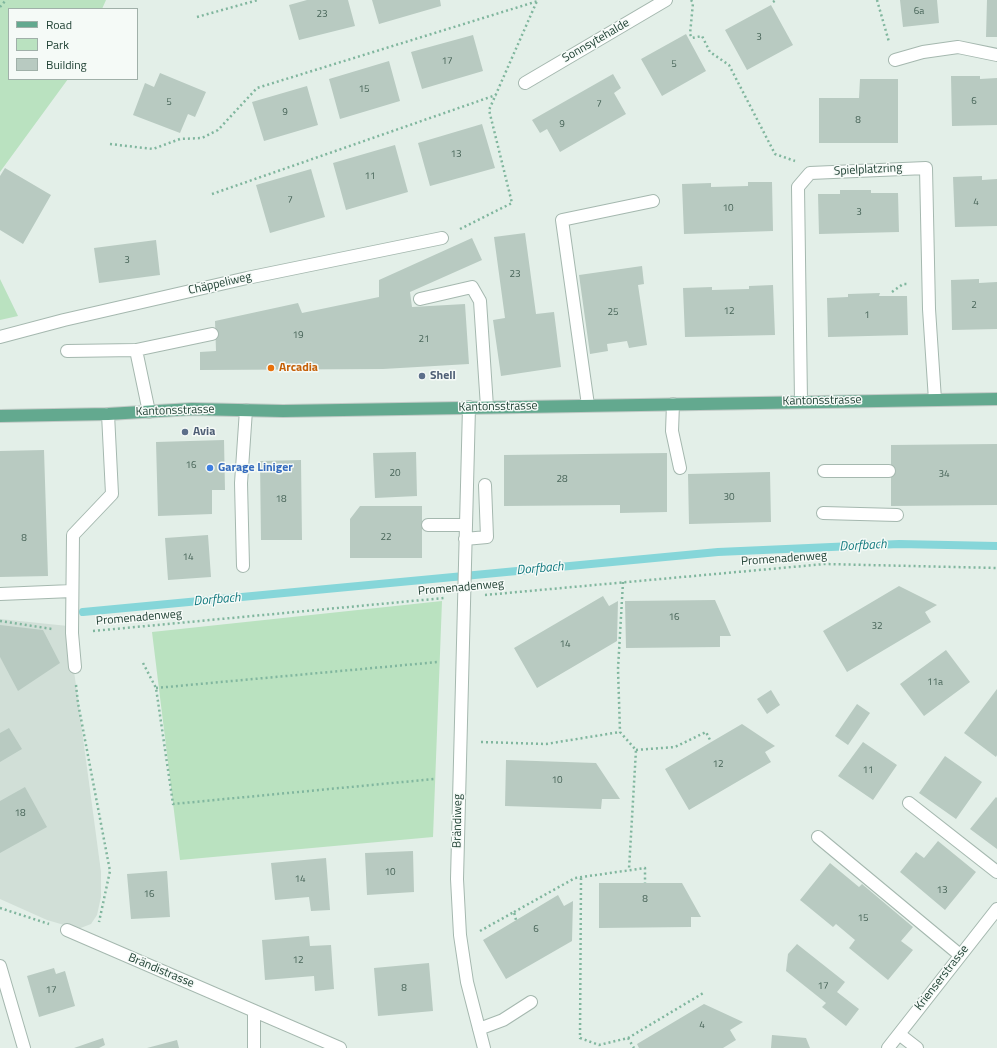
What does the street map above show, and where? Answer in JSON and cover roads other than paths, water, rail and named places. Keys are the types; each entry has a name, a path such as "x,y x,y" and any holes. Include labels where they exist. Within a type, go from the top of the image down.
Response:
{"main road":[{"name":"Kantonsstrasse","path":"0,416 108,414 192,409 246,410 997,399"}],"street":[{"name":"Sonnsytehalde","path":"526,83 666,0"},
{"path":"895,60 923,52 958,47 997,55"},
{"name":"Spielplatzring","path":"801,401 798,188 810,173 926,168 930,309 935,400"},
{"path":"588,405 562,220 653,201"},
{"name":"Chäppeliweg","path":"0,337 64,320 247,278 442,238"},
{"path":"420,299 472,287 480,301 487,407"},
{"path":"67,351 136,350 212,334"},
{"path":"136,350 149,412"},
{"path":"673,404 672,431 680,468"},
{"name":"Brändiweg","path":"469,407 457,879 460,935 467,982 484,1048"},
{"path":"242,566 241,483 246,410"},
{"path":"75,667 72,633 73,535 112,494 108,414"},
{"path":"824,471 889,471"},
{"path":"465,539 487,536 485,485"},
{"path":"823,513 897,515"},
{"path":"428,525 466,525"},
{"path":"0,594 72,591"},
{"path":"909,803 997,872"},
{"path":"818,837 960,955"},
{"name":"Krienserstrasse","path":"888,1048 997,909"},
{"name":"Brändistrasse","path":"67,930 340,1048"},
{"path":"0,966 24,1048"},
{"path":"479,1029 503,1020 531,1002"},
{"path":"254,1011 254,1048"},
{"path":"899,1034 916,1048"}],"waterway":[{"name":"Dorfbach","path":"83,612 718,552 899,544 997,546"}],"place":[{"name":"Arcadia","path":"271,368"},
{"name":"Shell","path":"422,376"},
{"name":"Avia","path":"185,432"},
{"name":"Garage Liniger","path":"210,468"}]}
